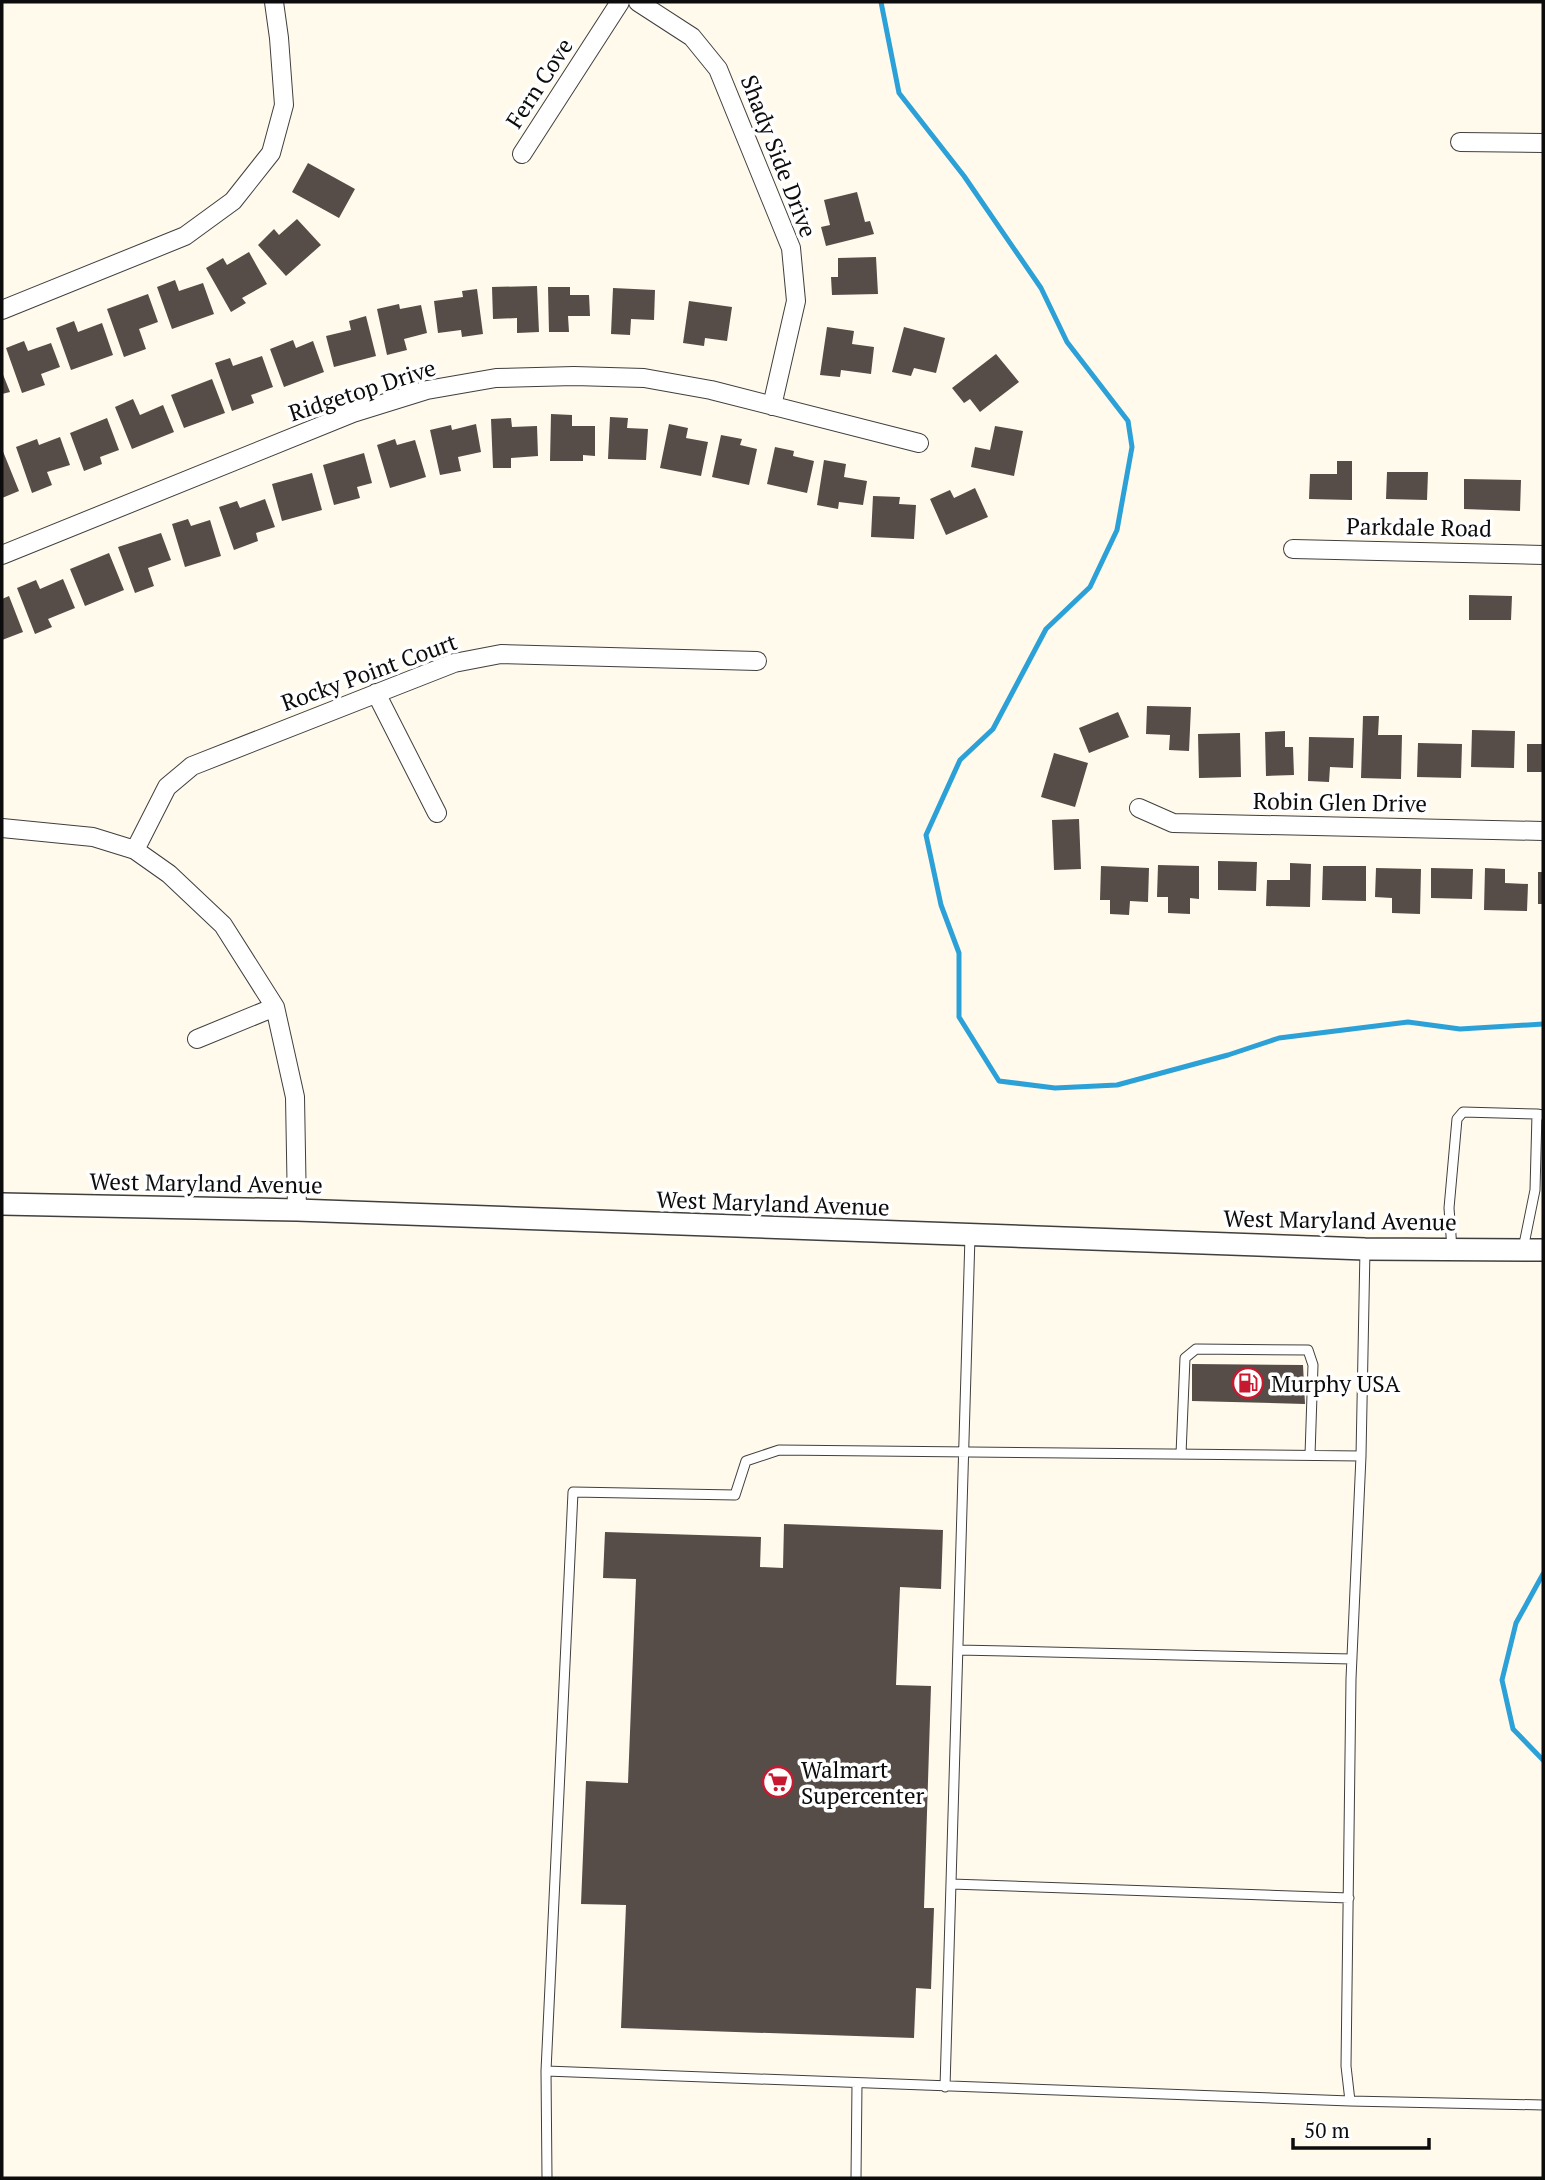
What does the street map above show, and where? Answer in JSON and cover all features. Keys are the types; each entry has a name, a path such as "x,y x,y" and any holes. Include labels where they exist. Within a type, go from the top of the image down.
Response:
{"street":[{"path":"2,310 185,236 233,201 271,153 284,105 274,2"},
{"name":"Fern Cove","path":"522,155 620,2"},
{"name":"Shady Side Drive","path":"638,2 692,37 718,69 791,248 796,301 772,406"},
{"path":"1460,142 1543,143"},
{"name":"Ridgetop Drive","path":"2,555 353,413 427,390 496,378 644,378 711,390 919,443"},
{"name":"Parkdale Road","path":"1293,549 1543,555"},
{"name":"Rocky Point Court","path":"135,850 167,787 192,766 454,663 501,654 757,661"},
{"path":"376,693 437,813"},
{"name":"Robin Glen Drive","path":"1139,808 1173,823 1543,831"},
{"path":"2,828 93,837 135,850 169,874 223,925 275,1007 295,1097 297,1210"},
{"path":"197,1039 275,1007"},
{"name":"West Maryland Avenue","path":"2,1204 297,1210 1365,1250 1533,1250"}],"lane":[{"path":"1452,1248 1450,1208 1457,1119 1464,1112 1540,1114 1533,1250"},
{"path":"945,2087 970,1236"},
{"path":"1350,2101 1346,2066 1352,1660 1361,1455 1365,1250"},
{"path":"1181,1454 1185,1357 1196,1349 1210,1349 1308,1350 1313,1364 1310,1455"},
{"path":"547,2178 546,2071 573,1492 735,1495 746,1461 779,1450 1361,1455"},
{"path":"958,1650 1352,1660"},
{"path":"951,1884 1349,1898"},
{"path":"546,2071 1350,2101 1543,2105"},
{"path":"856,2178 857,2084"}],"building":[{"path":"308,163 355,189 339,218 292,192"},
{"path":"857,192 865,222 870,221 874,234 826,246 821,227 830,225 824,200"},
{"path":"297,219 321,245 286,276 258,245 274,229 279,235"},
{"path":"249,252 267,284 242,298 246,303 231,312 206,268 223,258 227,265"},
{"path":"876,257 878,294 832,295 831,277 838,277 838,258"},
{"path":"175,280 179,291 203,283 214,314 172,329 157,287"},
{"path":"537,286 539,332 517,333 517,318 493,319 492,287"},
{"path":"548,287 570,287 570,295 589,295 590,316 568,316 569,332 549,332"},
{"path":"613,288 655,290 654,320 631,319 630,335 611,334"},
{"path":"477,289 483,334 462,337 461,330 438,333 434,301 463,297 462,291"},
{"path":"148,294 158,322 139,329 146,349 124,357 107,309"},
{"path":"689,301 732,307 727,341 705,338 704,346 683,343"},
{"path":"399,304 400,309 421,305 427,333 404,339 407,350 387,355 377,309"},
{"path":"366,316 376,356 334,367 326,336 351,330 349,321"},
{"path":"74,321 78,332 102,323 113,355 71,370 56,328"},
{"path":"827,327 854,331 852,344 874,347 871,374 841,370 840,377 820,375"},
{"path":"904,327 945,338 936,373 914,368 911,376 892,372"},
{"path":"293,340 296,348 313,341 324,372 284,387 270,349"},
{"path":"24,341 28,351 51,343 60,367 41,374 45,385 22,393 6,348"},
{"path":"996,354 1019,382 980,412 970,399 964,403 952,388"},
{"path":"262,356 273,387 251,395 254,403 232,411 215,363 230,358 233,366"},
{"path":"2,372 10,392 2,394"},
{"path":"212,379 225,413 184,428 171,395"},
{"path":"133,399 140,415 163,405 174,432 132,449 115,407"},
{"path":"551,414 572,415 572,426 595,426 595,456 583,455 583,461 550,461"},
{"path":"610,417 628,418 627,428 648,429 646,460 608,459"},
{"path":"107,418 119,450 100,457 102,464 84,471 70,433"},
{"path":"511,418 512,427 537,426 538,456 511,458 511,468 493,468 491,419"},
{"path":"476,424 481,452 458,457 461,471 440,475 430,430 451,425 452,430"},
{"path":"669,424 688,428 686,438 708,442 701,476 660,468"},
{"path":"995,426 1023,431 1014,476 971,467 975,447 990,450"},
{"path":"721,435 742,439 740,445 757,449 749,485 712,477"},
{"path":"60,437 70,465 47,472 52,485 32,493 16,447 37,439 39,445"},
{"path":"395,439 397,445 415,440 426,477 390,488 377,445"},
{"path":"775,447 794,451 793,456 814,461 807,493 767,484"},
{"path":"2,449 19,491 2,498"},
{"path":"364,453 372,483 357,487 360,498 334,505 323,465"},
{"path":"824,460 846,464 844,477 867,481 863,505 839,502 838,509 817,505"},
{"path":"1337,461 1352,461 1352,500 1309,499 1310,474 1337,474"},
{"path":"1387,472 1428,472 1427,500 1386,499"},
{"path":"312,473 322,510 282,521 272,484"},
{"path":"1464,479 1521,480 1520,511 1464,509"},
{"path":"975,488 988,517 946,535 930,499 950,490 954,498"},
{"path":"873,496 900,497 899,504 916,505 914,539 871,537"},
{"path":"265,499 275,527 256,533 258,541 234,550 219,507 237,501 240,508"},
{"path":"188,519 191,526 210,520 221,556 185,567 172,524"},
{"path":"161,533 171,560 148,568 154,586 135,593 118,547"},
{"path":"109,553 124,590 85,606 70,569"},
{"path":"63,579 75,608 48,619 52,627 35,634 17,588 36,580 40,589"},
{"path":"1469,595 1512,596 1511,620 1469,620"},
{"path":"9,596 23,632 2,640 2,599"},
{"path":"1147,706 1191,707 1189,751 1169,750 1170,735 1146,734"},
{"path":"1118,712 1129,737 1089,753 1079,728"},
{"path":"1363,716 1379,716 1378,735 1402,735 1401,779 1361,778"},
{"path":"1472,730 1515,731 1514,768 1471,767"},
{"path":"1285,731 1285,747 1293,747 1294,775 1266,776 1265,732"},
{"path":"1240,733 1241,777 1199,778 1198,734"},
{"path":"1309,737 1354,738 1353,768 1330,767 1329,782 1308,781"},
{"path":"1418,743 1462,744 1461,778 1417,777"},
{"path":"1527,744 1543,744 1543,772 1527,772"},
{"path":"1054,753 1088,763 1075,807 1041,797"},
{"path":"1079,819 1081,869 1054,870 1052,820"},
{"path":"1218,861 1257,862 1256,891 1218,890"},
{"path":"1290,863 1311,864 1310,907 1266,906 1267,880 1290,880"},
{"path":"1158,865 1199,866 1199,899 1190,898 1190,914 1168,913 1168,897 1157,897"},
{"path":"1101,866 1149,868 1148,902 1130,901 1129,915 1110,914 1110,900 1100,900"},
{"path":"1323,866 1366,866 1366,901 1322,900"},
{"path":"1376,868 1421,869 1420,914 1392,913 1392,898 1375,897"},
{"path":"1431,868 1473,869 1472,899 1431,898"},
{"path":"1485,868 1505,869 1505,883 1528,884 1527,911 1484,910"},
{"path":"1538,872 1543,872 1543,904 1538,904"},
{"name":"Murphy USA","path":"1192,1364 1303,1365 1305,1404 1192,1401"},
{"name":"Walmart Supercenter","path":"784,1524 943,1530 941,1589 900,1587 896,1685 931,1686 924,1908 934,1908 931,1989 916,1988 914,2038 621,2028 626,1905 581,1904 586,1781 628,1783 636,1579 603,1578 605,1532 761,1537 760,1567 783,1568"}],"waterway":[{"path":"881,2 899,93 964,176 1041,288 1067,342 1128,421 1132,447 1117,530 1090,587 1046,629 993,729 960,760 926,835 941,905 959,953 959,1017 999,1081 1055,1088 1117,1085 1228,1055 1279,1038 1408,1022 1460,1029 1543,1024"},
{"path":"1543,1574 1516,1623 1502,1680 1513,1729 1543,1760"}],"place":[{"name":"Murphy USA","path":"1248,1383"},
{"name":"Walmart Supercenter","path":"778,1782"}]}
